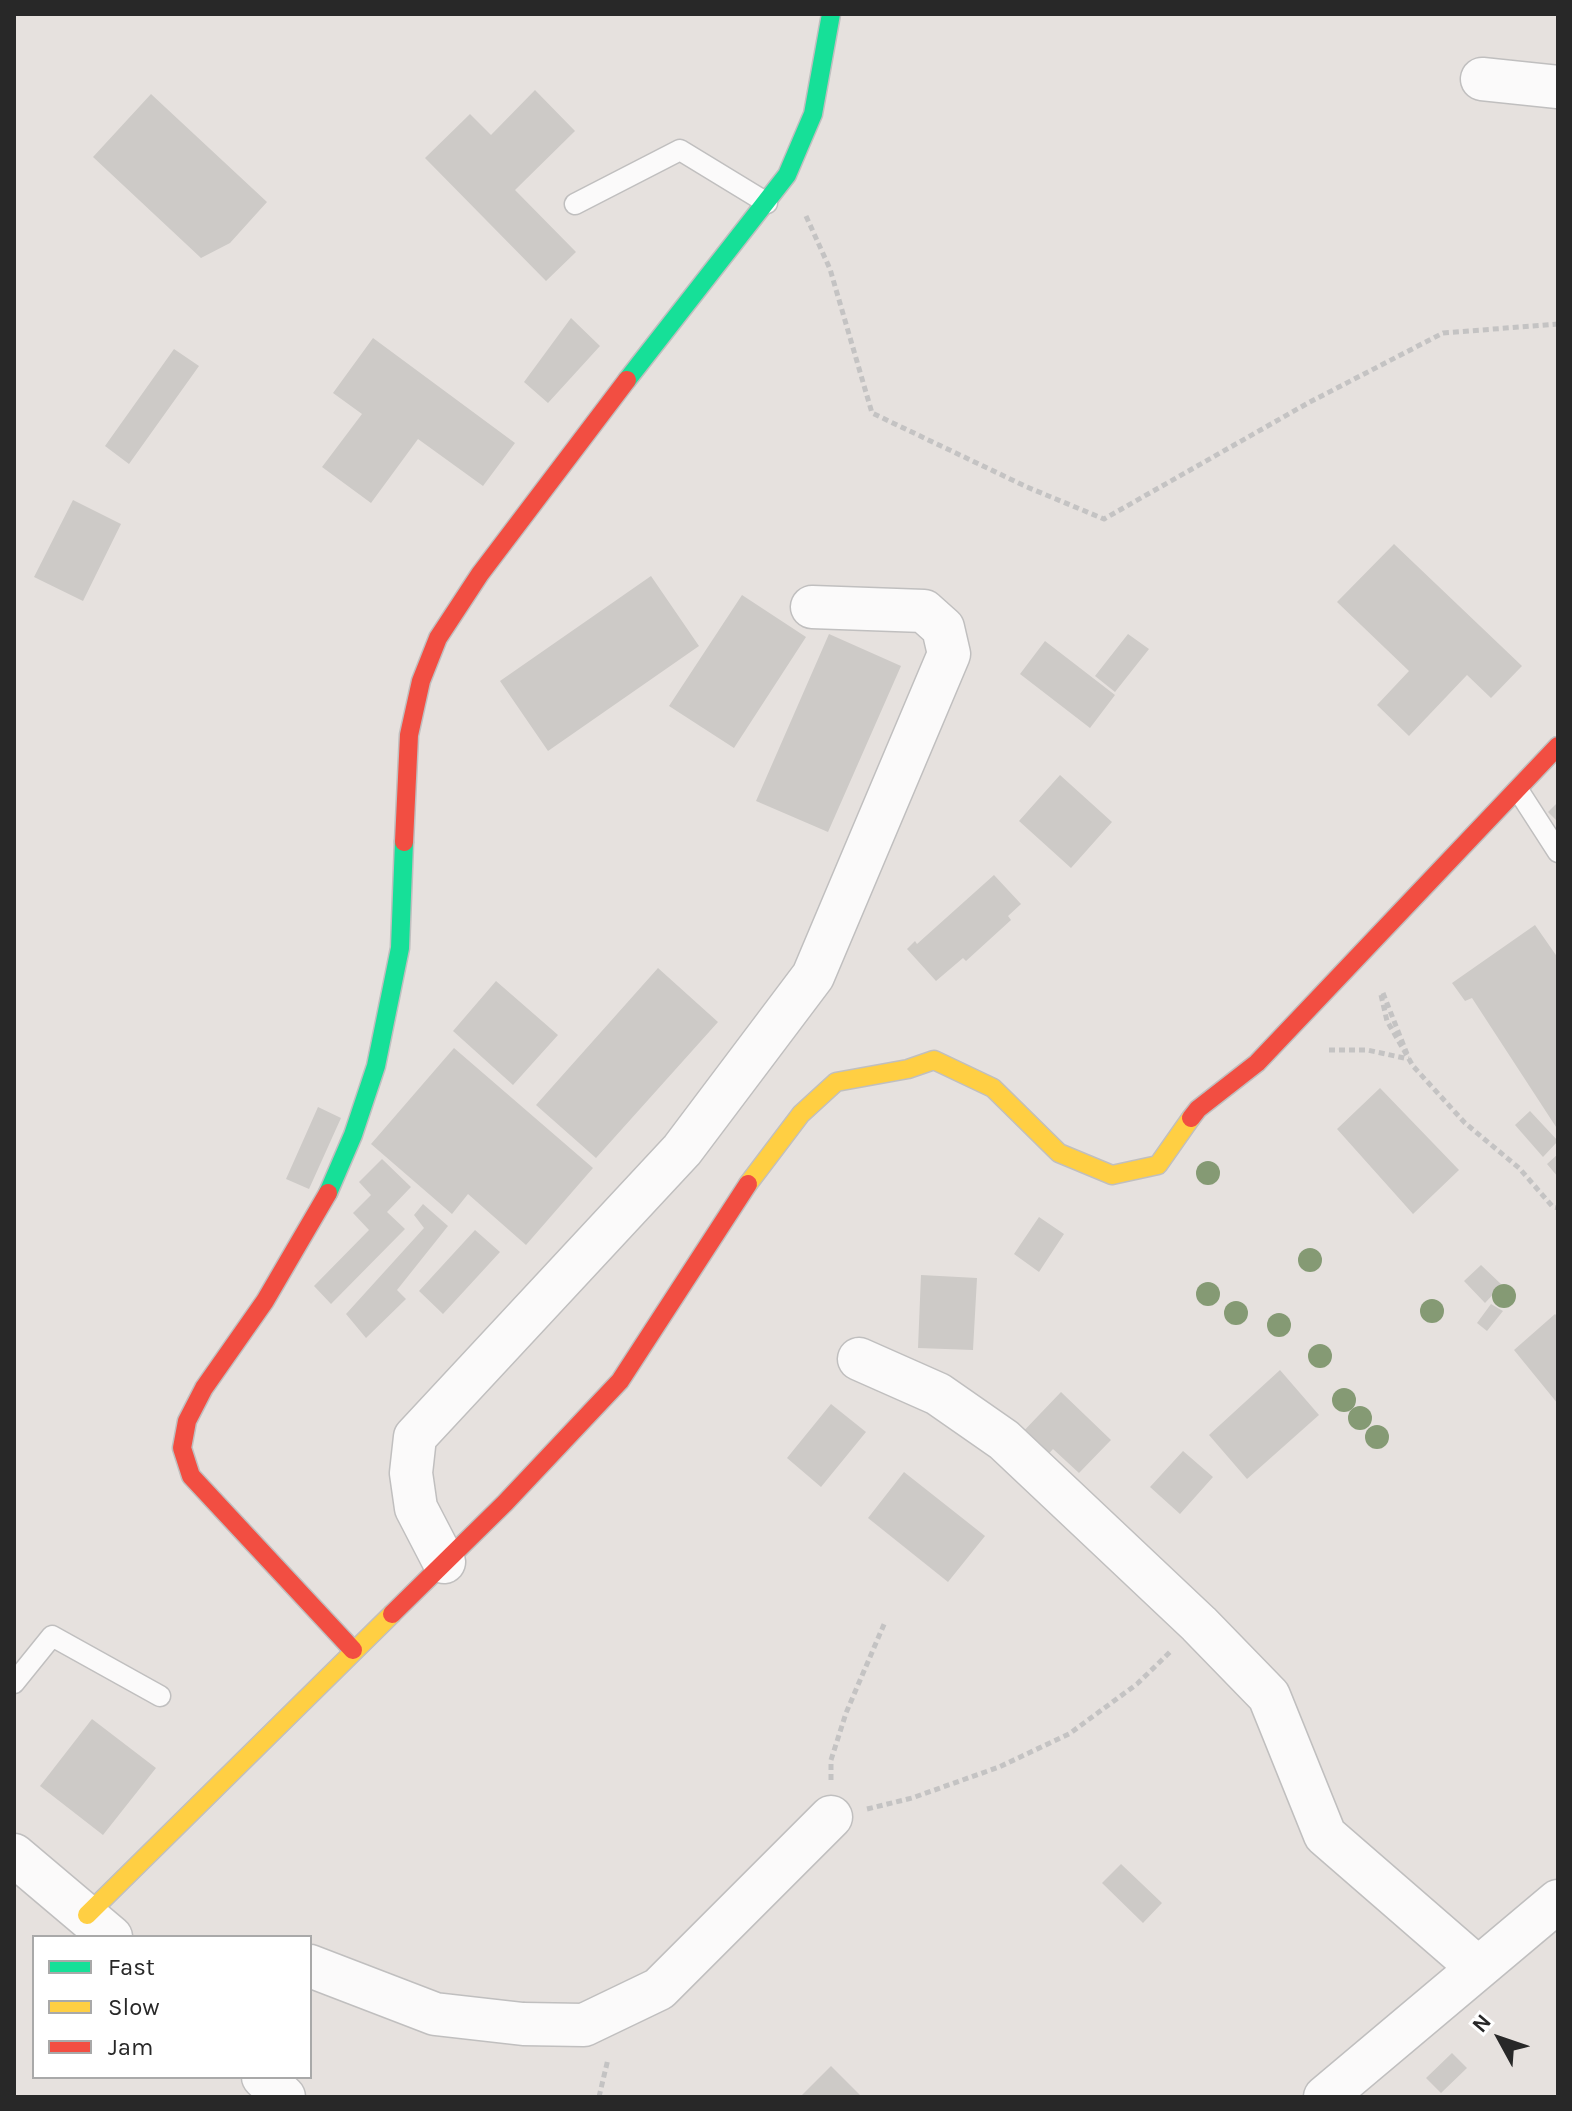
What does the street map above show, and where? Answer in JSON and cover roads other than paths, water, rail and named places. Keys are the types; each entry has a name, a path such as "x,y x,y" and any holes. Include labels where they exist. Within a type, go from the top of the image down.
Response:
{"street":[{"path":"353,1650 191,1476 182,1448 187,1421 204,1388 265,1301 321,1209 353,1135 376,1066 400,948 409,735 421,681 438,638 480,574 702,280 787,175 813,114 831,14"},
{"path":"1482,79 1558,87"},
{"path":"444,1562 416,1508 411,1473 415,1437 682,1150 813,976 949,654 943,628 924,611 812,607"},
{"path":"14,1855 99,1926 353,1650 569,1438 620,1381 763,1161 801,1114 836,1082 908,1069 934,1060 993,1088 1059,1153 1112,1175 1158,1165 1198,1109 1257,1063 1558,746"},
{"path":"859,1359 938,1394 1004,1440 1199,1624 1269,1696 1325,1835 1477,1967"},
{"path":"312,1967 435,2014 523,2024 584,2025 659,1989 831,1817"},
{"path":"1325,2097 1558,1901"},
{"path":"265,2079 284,2097"}],"lane":[{"path":"575,204 680,150 767,203"},
{"path":"1518,790 1558,852"},
{"path":"14,1683 52,1636 160,1696"}]}
